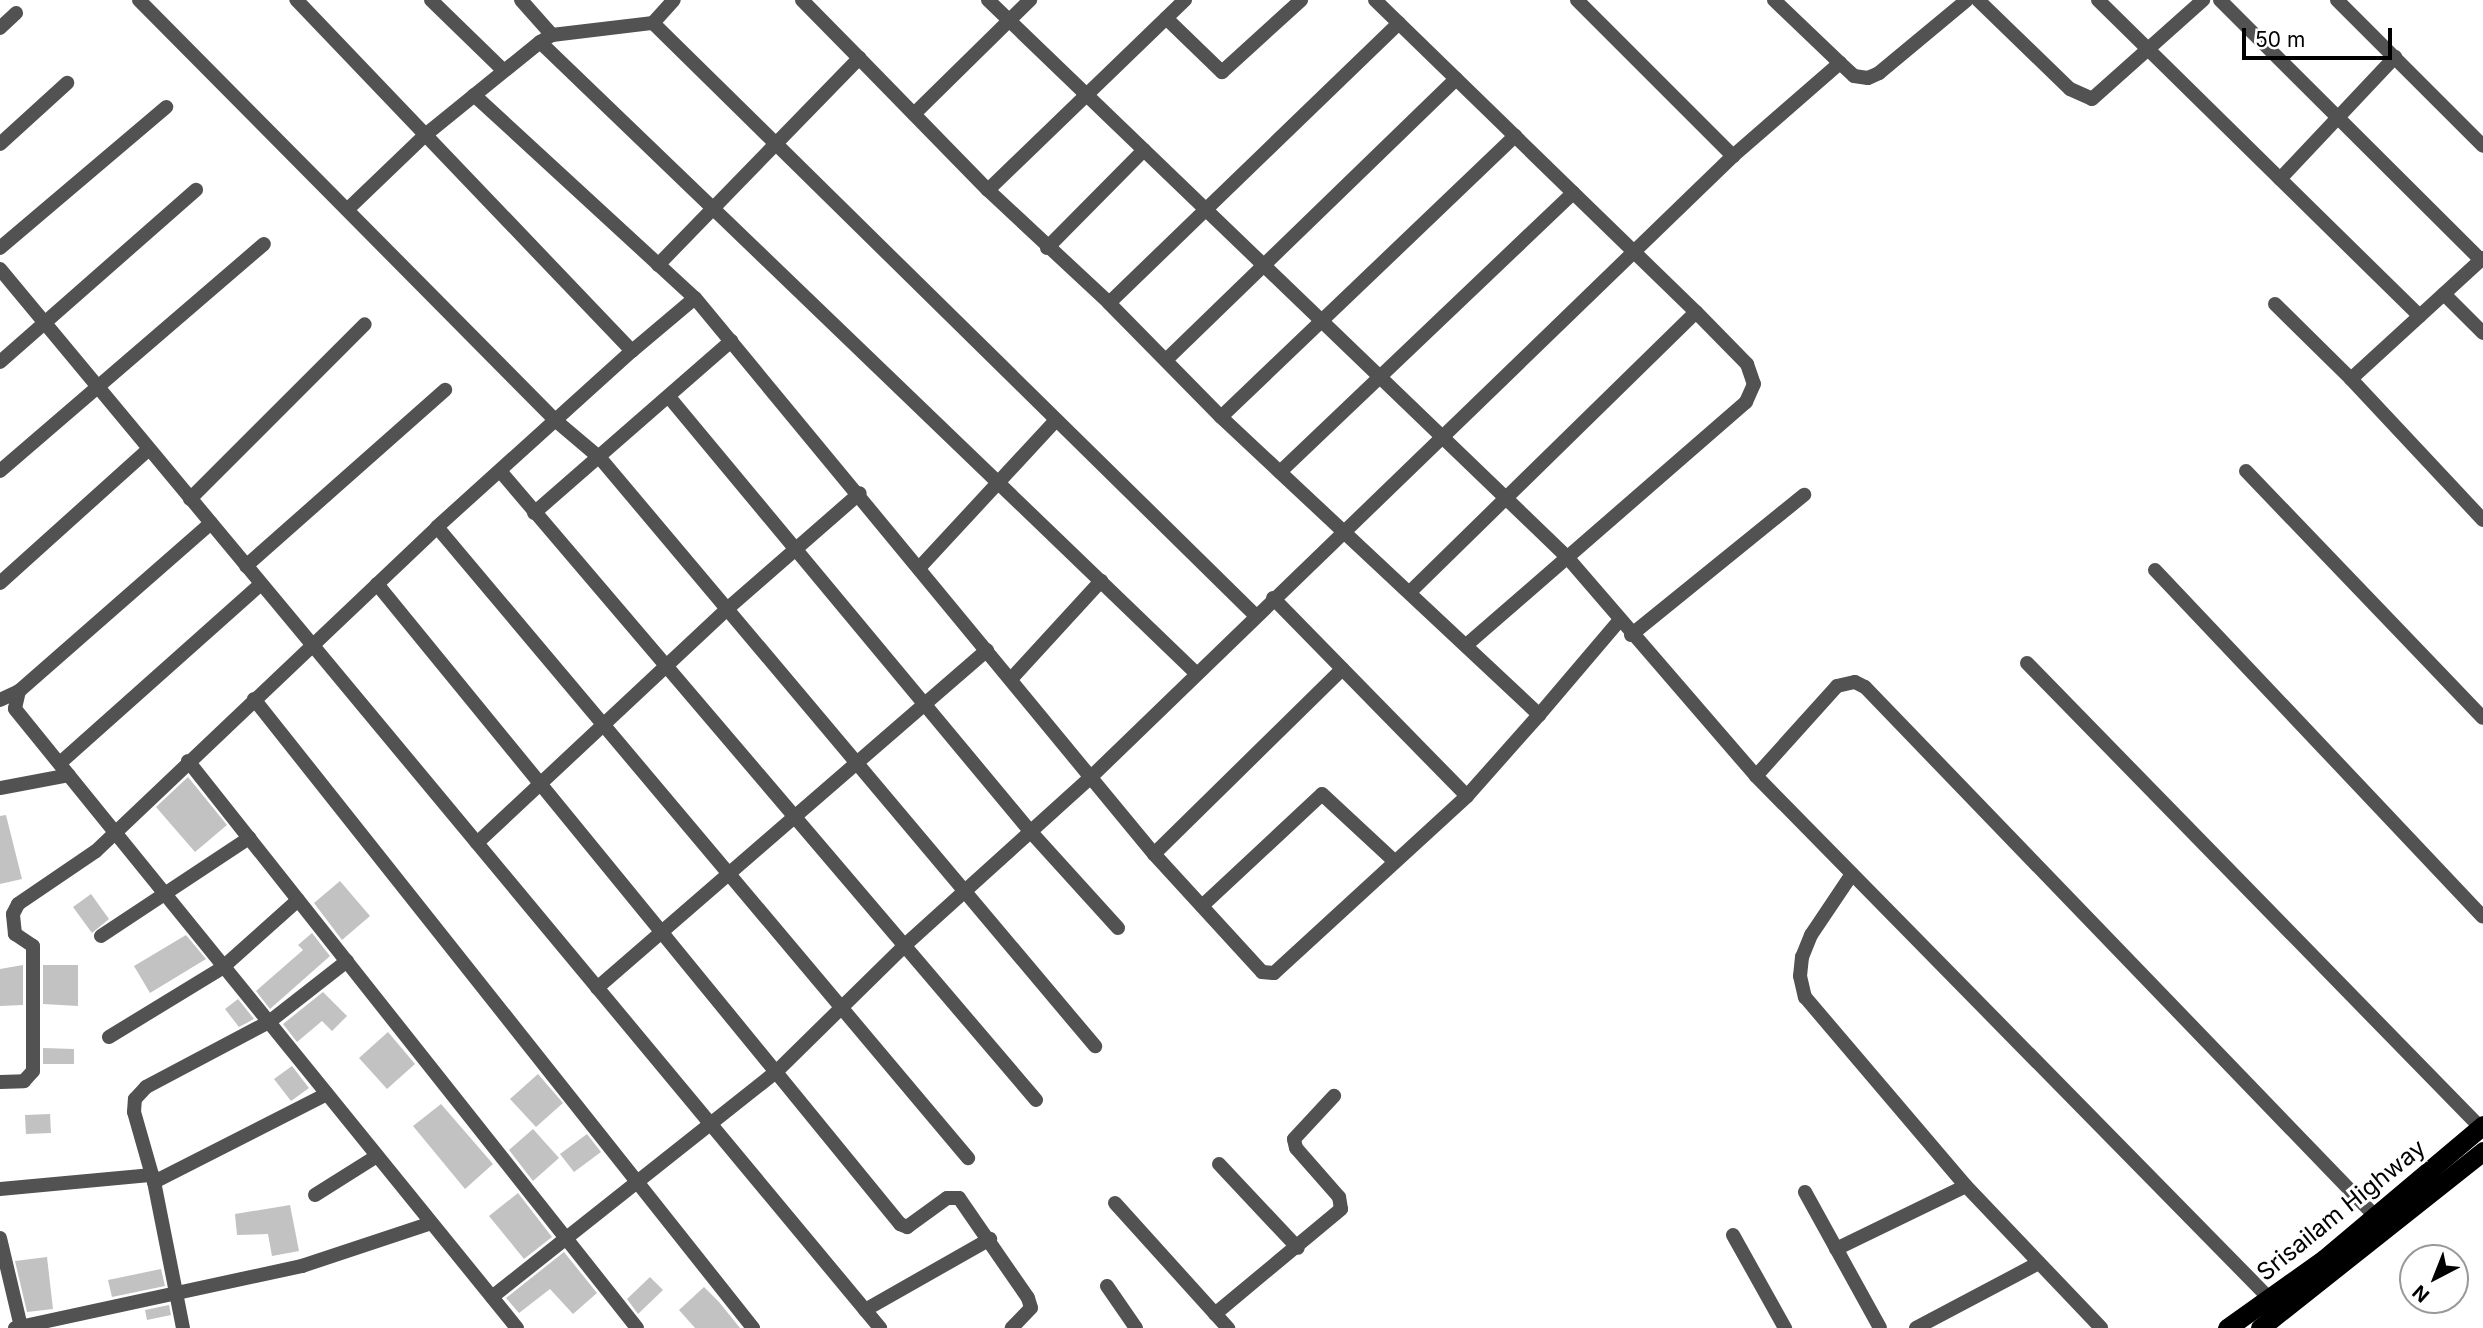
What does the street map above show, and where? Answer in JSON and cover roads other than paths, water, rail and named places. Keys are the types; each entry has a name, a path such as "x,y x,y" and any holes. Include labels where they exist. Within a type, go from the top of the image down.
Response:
{"highway":[{"name":"Srisailam Highway","path":"2227,1328 2270,1299 2375,1216 2482,1126"},
{"name":"Srisailam Highway","path":"2260,1328 2483,1151"}],"street":[{"path":"139,0 349,208 555,419 600,458 1095,1046"},
{"path":"296,0 632,351"},
{"path":"431,0 502,69"},
{"path":"521,0 546,38 1195,672"},
{"path":"349,208 424,136 502,69 546,38 653,23 674,0"},
{"path":"802,0 1047,248 1109,303 1222,417 1468,644 1539,715"},
{"path":"988,0 1206,206 1567,557 1631,635 1756,776 2270,1299"},
{"path":"914,114 1030,0"},
{"path":"988,190 1185,0"},
{"path":"1166,18 1222,72 1301,0"},
{"path":"1577,0 1733,156"},
{"path":"1774,0 1854,76 1868,78 1879,73 1967,0"},
{"path":"1978,0 2079,96 2100,96 2203,0"},
{"path":"2098,0 2151,49 2420,316"},
{"path":"2220,0 2482,259 2351,379"},
{"path":"2337,0 2483,146"},
{"path":"1383,3 1399,23 1747,364 1754,384 1746,402 1468,644"},
{"path":"0,28 16,13"},
{"path":"653,23 1255,615"},
{"path":"1109,303 1206,206 1399,23"},
{"path":"2280,179 2395,57"},
{"path":"658,265 859,58"},
{"path":"492,1297 568,1240 638,1180 778,1070 904,946 1091,777 1195,672 1344,532 1632,250 1733,156 1840,63"},
{"path":"1166,360 1456,79"},
{"path":"0,144 67,83"},
{"path":"474,95 695,298 860,493 1154,854 1262,972 1274,973 1467,796 1619,621"},
{"path":"0,248 166,107"},
{"path":"1222,417 1515,136"},
{"path":"1047,248 1144,149"},
{"path":"0,362 196,190"},
{"path":"1280,472 1573,192"},
{"path":"0,471 264,244"},
{"path":"0,269 880,1328"},
{"path":"2444,294 2483,333"},
{"path":"0,1082 24,1081 33,1071 33,946 7,935 18,904 73,871 437,527 501,472 555,419 695,298"},
{"path":"2275,304 2351,379 2483,520"},
{"path":"1410,592 1696,312"},
{"path":"190,499 365,324"},
{"path":"534,513 731,341"},
{"path":"246,566 445,390"},
{"path":"668,397 798,550 923,705 1030,831 1118,928"},
{"path":"920,567 1056,420"},
{"path":"0,583 149,449"},
{"path":"2246,471 2483,718"},
{"path":"501,472 1035,1100"},
{"path":"477,843 727,609 798,550 860,493"},
{"path":"1631,635 1804,495"},
{"path":"0,700 19,691 211,523"},
{"path":"437,527 968,1158"},
{"path":"2155,570 2483,917"},
{"path":"1012,678 1101,581"},
{"path":"0,788 64,769 261,584"},
{"path":"377,584 778,1070 900,1224 907,1227 953,1196 990,1239 1031,1308 1012,1328"},
{"path":"1273,598 1467,796"},
{"path":"597,988 987,650"},
{"path":"2027,663 2482,1126"},
{"path":"1154,854 1342,669"},
{"path":"1756,776 1837,685 1855,682 1865,687 2375,1216"},
{"path":"19,691 15,709 116,832 222,968 269,1022 517,1328"},
{"path":"254,699 753,1328"},
{"path":"188,761 636,1328"},
{"path":"1202,906 1322,794 1394,861"},
{"path":"101,936 167,897 249,838"},
{"path":"1852,874 1811,935 1802,957 1800,976 1805,997 1966,1186 2101,1328"},
{"path":"109,1037 222,968 298,900"},
{"path":"183,1328 173,1295 153,1178 134,1112 135,1099 146,1087 269,1022 347,961"},
{"path":"0,1189 153,1178 327,1094"},
{"path":"1214,1314 1298,1248 1342,1209 1339,1197 1296,1148 1294,1139 1334,1096"},
{"path":"314,1195 377,1156"},
{"path":"1219,1164 1298,1248"},
{"path":"1836,1249 1966,1186"},
{"path":"1805,1192 1880,1328"},
{"path":"1115,1203 1228,1328"},
{"path":"0,1238 18,1327 302,1265 431,1223"},
{"path":"1733,1235 1785,1328"},
{"path":"865,1310 990,1239"},
{"path":"1924,1326 2039,1263"},
{"path":"1107,1286 1136,1328"}]}
